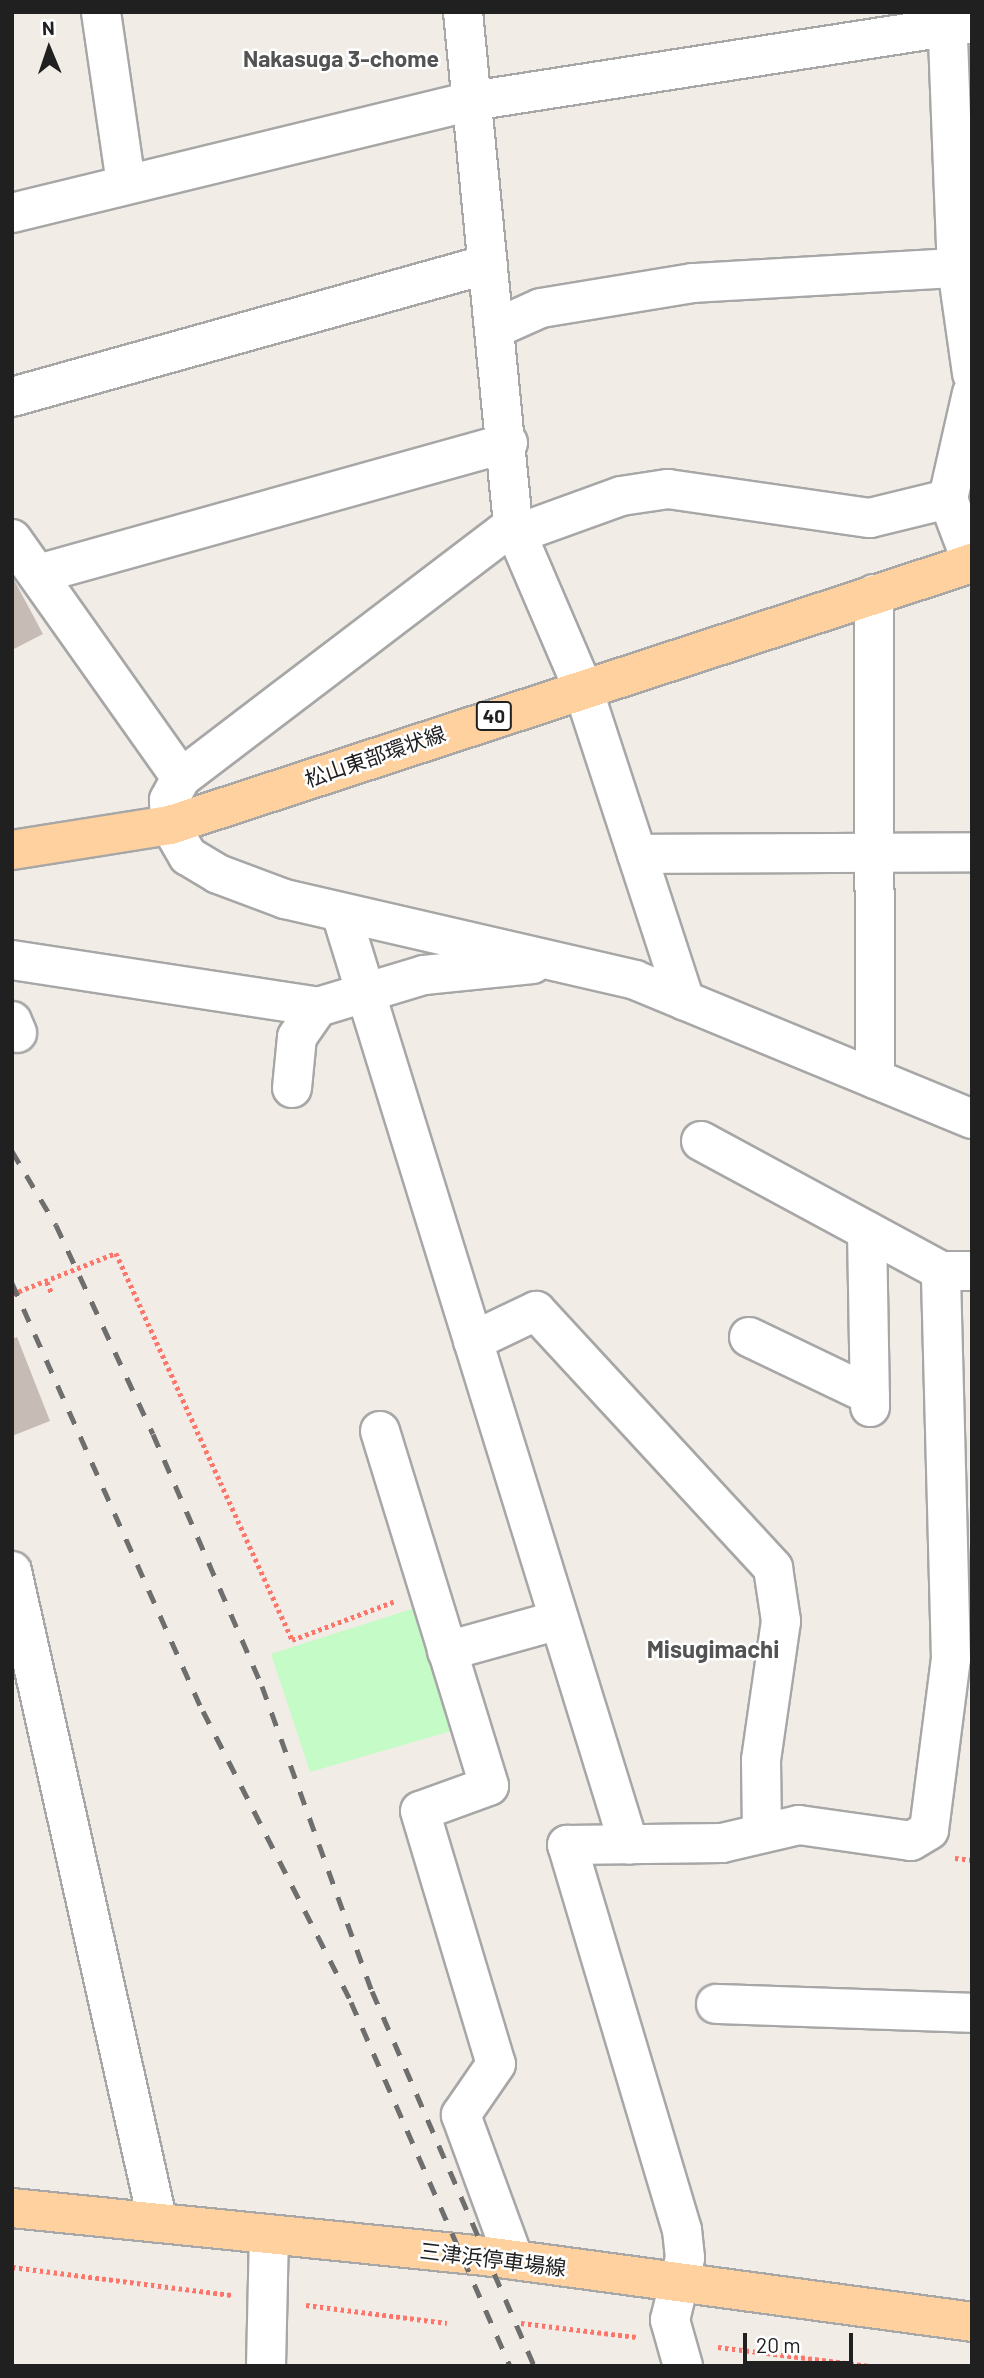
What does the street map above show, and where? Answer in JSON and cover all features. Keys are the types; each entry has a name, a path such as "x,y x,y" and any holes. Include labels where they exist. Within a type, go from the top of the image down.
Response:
{"main road":[{"name":"松山東部環状線","path":"12,850 170,825 582,687 972,563"},
{"name":"三津浜停車場線","path":"12,2208 514,2260 679,2286 972,2322"}],"street":[{"path":"101,12 126,183"},
{"path":"463,12 516,529 582,687 685,1001"},
{"path":"12,213 126,183 472,101 956,19 957,268 972,374"},
{"path":"12,397 488,264"},
{"path":"494,329 541,308 693,283 957,268"},
{"path":"972,393 948,499 972,563"},
{"path":"38,575 508,443"},
{"path":"948,499 870,519 796,511 712,491 668,489 621,496 516,529 181,778 169,800 170,825 188,856 218,874 341,913 506,946 551,963 635,980 972,1119"},
{"path":"12,539 181,778"},
{"path":"874,594 875,1079"},
{"path":"637,854 972,852"},
{"path":"341,913 629,1845"},
{"path":"12,960 318,1007 365,990 424,975 551,963"},
{"path":"292,1088 298,1037 318,1007"},
{"path":"683,2366 670,2320 679,2286 682,2230 567,1845 722,1843 762,1829 847,1828 911,1841 929,1830 951,1659 957,1271 867,1231 701,1141"},
{"path":"749,1337 870,1401 867,1231"},
{"path":"473,1341 536,1311 773,1568 781,1621 761,1760 762,1829"},
{"path":"380,1431 489,1786 421,1811 496,2064 461,2115 514,2260"},
{"path":"12,1571 158,2223"},
{"path":"447,1651 559,1620"},
{"path":"716,2004 972,2013"},
{"path":"266,2366 269,2235"}],"path":[{"path":"12,1294 116,1253 292,1640 429,1588"},
{"path":"47,1281 52,1294"}],"green space":[{"path":"424,1605 462,1728 310,1772 271,1654"}],"building":[{"path":"12,576 43,634 12,650"},
{"path":"17,1337 50,1421 12,1436 12,1339"}],"railway":[{"path":"12,1151 56,1225 153,1434 262,1686 372,1991 534,2366"},
{"path":"12,1283 203,1711 351,2002 510,2366"}],"district":[{"name":"Nakasuga 3-chome","path":"341,58"},
{"name":"Misugimachi","path":"713,1649"}]}
